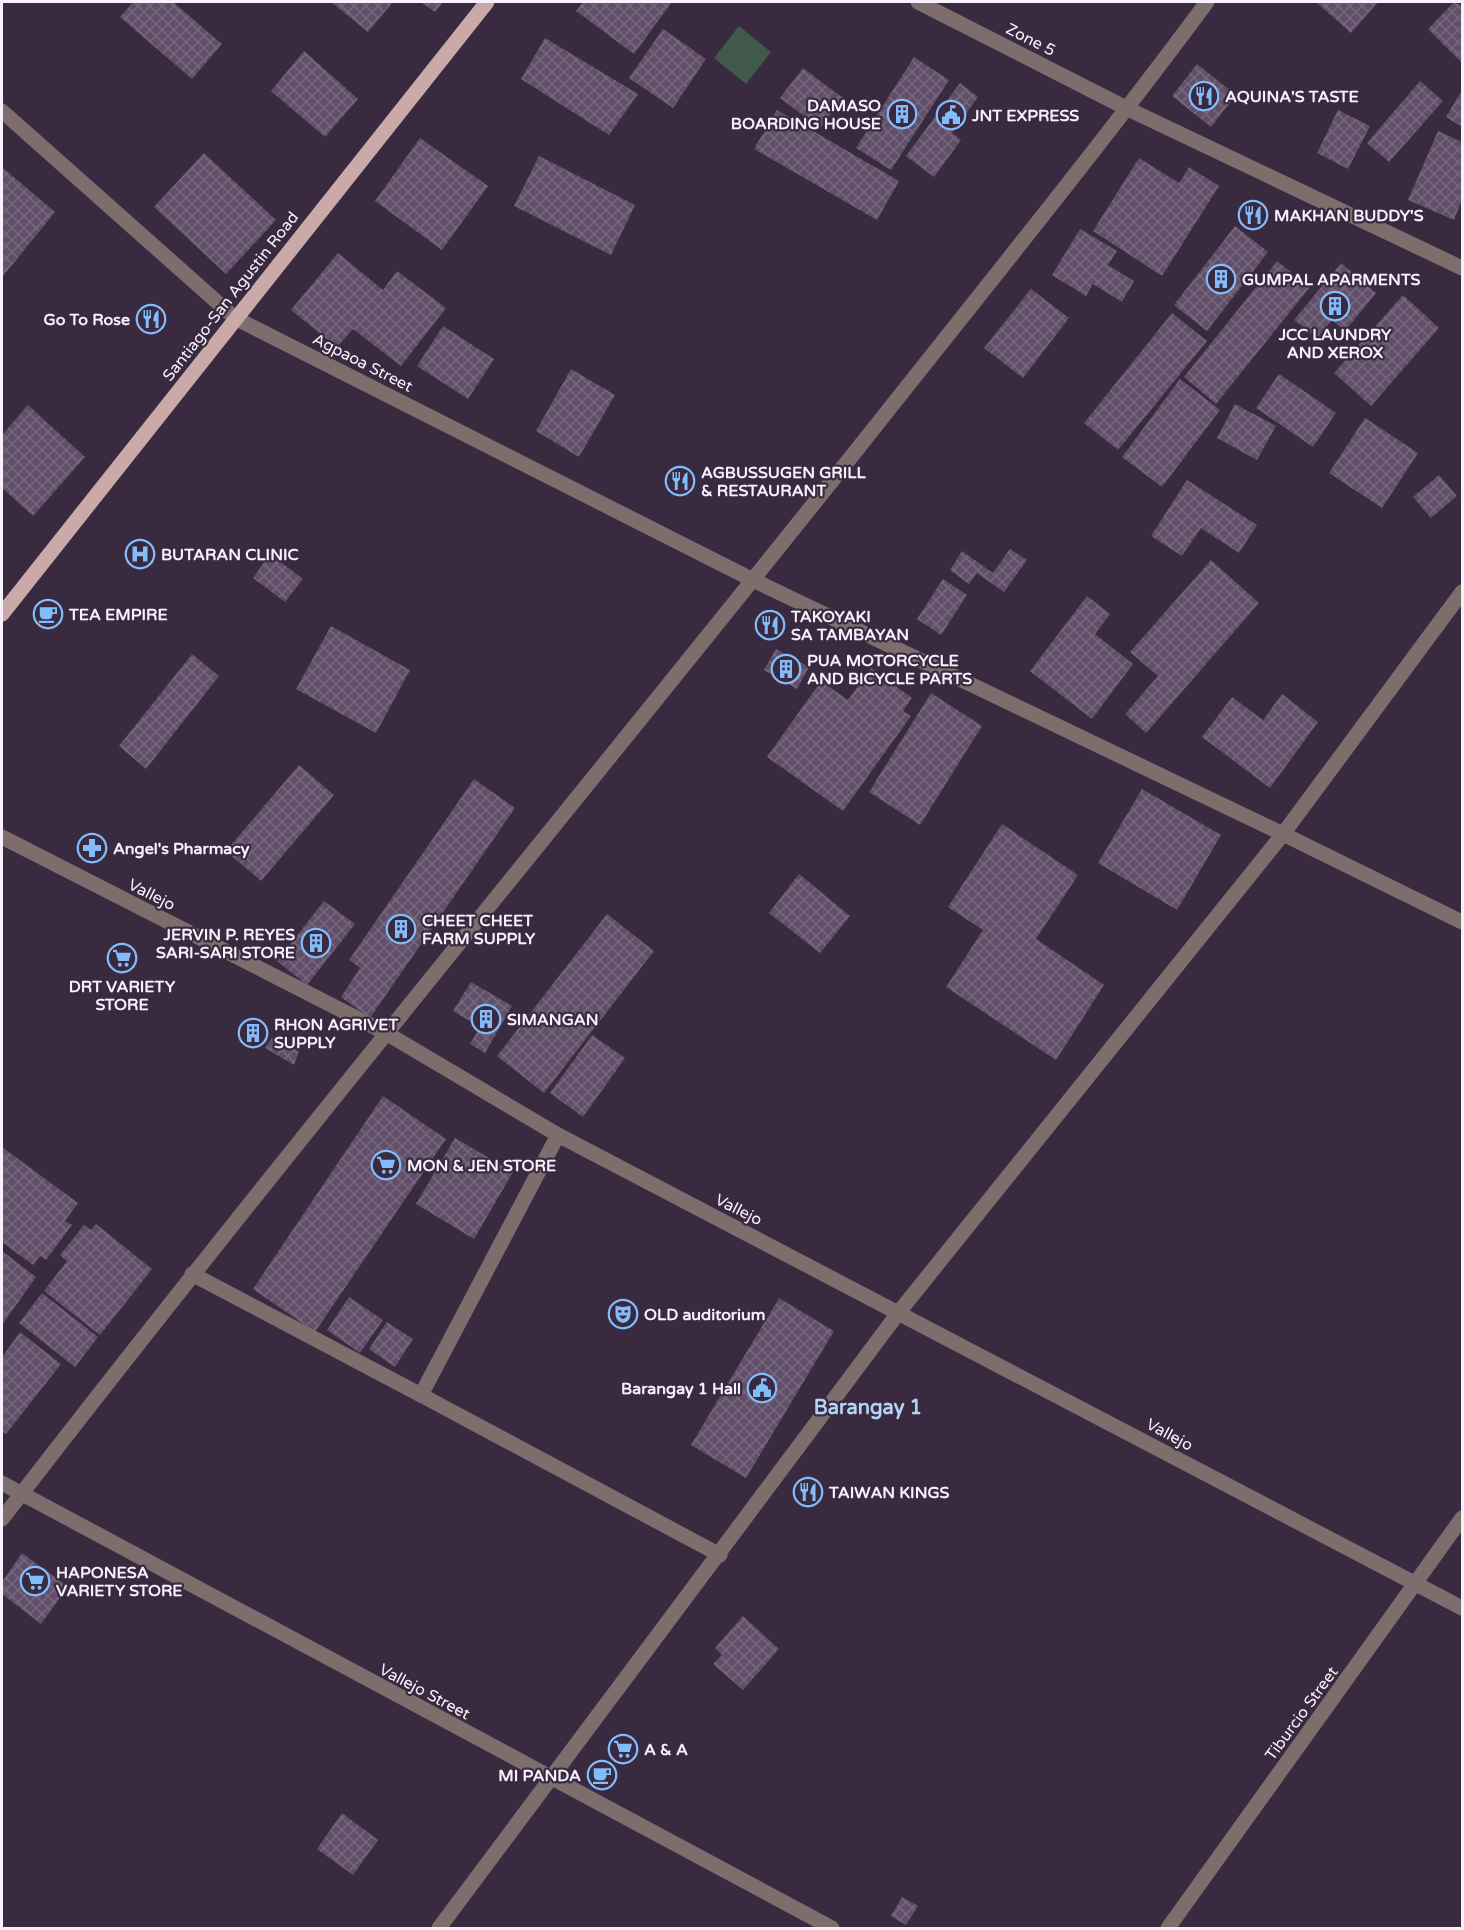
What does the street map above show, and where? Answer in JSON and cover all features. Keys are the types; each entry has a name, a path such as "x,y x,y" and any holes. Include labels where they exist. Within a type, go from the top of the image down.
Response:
{"main road":[{"name":"Santiago-San Agustin Road","path":"2,614 487,2"}],"street":[{"name":"Zone 5","path":"918,2 1128,109 1462,268"},
{"path":"2,1519 192,1275 753,580 1128,109 1207,2"},
{"name":"Agpaoa Street","path":"2,111 235,318 753,580 1462,922"},
{"path":"439,1929 899,1312 1283,834 1462,592"},
{"name":"Vallejo","path":"2,837 387,1034 558,1135 1462,1608"},
{"path":"421,1395 558,1135"},
{"path":"192,1275 720,1555"},
{"name":"Vallejo Street","path":"2,1484 831,1929"},
{"name":"Tiburcio Street","path":"1168,1929 1462,1518"}],"green space":[{"path":"739,26 771,52 746,84 714,58"}],"building":[{"path":"133,2 173,2 222,44 192,79 120,17"},
{"path":"331,2 393,2 368,32"},
{"path":"421,2 443,2 435,12"},
{"path":"583,2 672,2 634,54 576,11"},
{"path":"1316,2 1378,2 1351,33"},
{"path":"1454,2 1462,6 1461,62 1428,29"},
{"path":"663,29 706,59 673,108 629,78"},
{"path":"545,38 638,94 609,135 521,79"},
{"path":"304,51 358,99 325,137 271,91"},
{"name":"DAMASO BOARDING HOUSE","path":"914,57 949,80 891,170 856,148"},
{"name":"AQUINA'S TASTE","path":"1197,64 1236,95 1211,127 1172,96"},
{"path":"803,68 843,98 820,128 780,98"},
{"path":"1420,81 1443,101 1389,162 1367,143"},
{"name":"JNT EXPRESS","path":"960,83 978,97 952,133 961,140 934,177 906,156"},
{"path":"1462,90 1462,127 1446,117"},
{"path":"777,110 899,181 877,220 754,149"},
{"path":"1338,110 1370,126 1348,169 1317,153"},
{"path":"1438,131 1462,142 1462,200 1454,220 1408,200"},
{"path":"420,138 488,186 442,250 375,201"},
{"path":"204,153 276,220 226,274 154,207"},
{"path":"539,156 635,205 611,255 514,206"},
{"path":"1139,158 1179,183 1189,167 1219,186 1162,276 1093,231"},
{"path":"2,167 55,212 3,276 2,274"},
{"name":"GUMPAL APARMENTS","path":"1235,226 1268,252 1207,331 1174,305"},
{"path":"1080,229 1117,251 1108,265 1134,281 1122,302 1093,284 1086,296 1052,275"},
{"path":"338,253 383,290 397,271 446,308 401,366 353,329 337,347 291,310"},
{"path":"1277,261 1310,287 1216,404 1184,377"},
{"name":"JCC LAUNDRY AND XEROX","path":"1341,263 1376,293 1345,331 1332,320 1317,338 1294,320"},
{"path":"1031,289 1069,318 1023,378 984,348"},
{"path":"1403,295 1439,328 1371,406 1334,373"},
{"path":"1172,313 1207,341 1118,450 1084,423"},
{"path":"443,326 494,359 468,399 417,366"},
{"path":"571,369 615,395 579,457 536,431"},
{"path":"1279,374 1336,413 1313,447 1256,408"},
{"path":"1180,379 1220,410 1162,487 1122,457"},
{"path":"1235,404 1276,426 1257,460 1217,438"},
{"path":"28,405 85,457 33,516 2,488 2,435"},
{"path":"1365,418 1418,453 1382,508 1329,473"},
{"path":"1439,475 1457,496 1431,518 1413,497"},
{"path":"1187,480 1257,525 1239,553 1201,528 1182,556 1151,536"},
{"path":"1010,549 1027,560 1004,592 977,573 969,584 950,570 962,551 993,573"},
{"path":"270,554 303,579 285,602 253,578"},
{"path":"1211,560 1259,603 1146,733 1125,714 1158,676 1130,652"},
{"path":"943,579 967,595 941,635 917,619"},
{"path":"1087,596 1110,614 1095,634 1133,664 1092,719 1030,671"},
{"path":"331,626 410,670 376,733 296,689"},
{"name":"PUA MOTORCYCLE AND BICYCLE PARTS","path":"776,649 809,667 797,689 764,670"},
{"path":"192,654 219,676 146,769 119,746"},
{"path":"871,668 912,698 903,711 911,716 843,811 767,757 821,681 848,700"},
{"path":"931,693 982,726 920,825 869,792"},
{"path":"1282,694 1318,722 1270,788 1202,737 1232,697 1263,720"},
{"path":"299,765 334,795 261,881 226,851"},
{"name":"CHEET CHEET FARM SUPPLY","path":"474,779 515,808 370,1018 341,997 360,968 349,960"},
{"path":"1142,789 1221,835 1177,910 1098,863"},
{"path":"1002,824 1078,875 1036,939 1104,985 1056,1060 946,987 983,930 948,907"},
{"path":"799,874 850,916 820,953 769,913"},
{"name":"JERVIN P. REYES SARI-SARI STORE","path":"324,901 355,924 307,985 277,961"},
{"path":"607,914 654,951 544,1093 497,1056"},
{"name":"SIMANGAN","path":"471,982 512,1006 485,1053 470,1044 480,1027 453,1011"},
{"name":"RHON AGRIVET SUPPLY","path":"246,1021 266,1032 258,1046 240,1034"},
{"path":"592,1035 625,1058 583,1117 550,1093"},
{"path":"272,1038 299,1051 294,1065 265,1048"},
{"path":"383,1096 446,1139 315,1332 253,1289"},
{"path":"455,1138 513,1172 474,1239 416,1204"},
{"path":"2,1147 78,1203 65,1221 72,1225 46,1260 40,1256 33,1265 2,1242"},
{"path":"96,1224 152,1269 100,1335 44,1291 67,1261 60,1255 84,1225 91,1230"},
{"path":"2,1251 36,1277 2,1325"},
{"path":"42,1293 98,1337 75,1367 19,1323"},
{"path":"349,1297 383,1320 360,1353 327,1330"},
{"name":"Barangay 1 Hall","path":"779,1298 834,1331 746,1478 691,1445"},
{"path":"387,1322 413,1339 395,1367 369,1349"},
{"path":"20,1332 61,1364 6,1434 2,1431 2,1357"},
{"path":"22,1553 68,1587 41,1624 2,1594 2,1582"},
{"path":"743,1616 779,1649 743,1690 713,1664 722,1655 715,1648"},
{"path":"342,1813 378,1840 353,1875 317,1849"},
{"path":"902,1897 918,1906 906,1925 891,1916"}],"place":[{"name":"AQUINA'S TASTE","path":"1204,96"},
{"name":"DAMASO BOARDING HOUSE","path":"902,114"},
{"name":"JNT EXPRESS","path":"951,115"},
{"name":"MAKHAN BUDDY'S","path":"1253,215"},
{"name":"GUMPAL APARMENTS","path":"1221,279"},
{"name":"JCC LAUNDRY AND XEROX","path":"1335,306"},
{"name":"Go To Rose","path":"151,319"},
{"name":"AGBUSSUGEN GRILL & RESTAURANT","path":"680,481"},
{"name":"BUTARAN CLINIC","path":"140,554"},
{"name":"TEA EMPIRE","path":"48,614"},
{"name":"TAKOYAKI SA TAMBAYAN","path":"770,625"},
{"name":"PUA MOTORCYCLE AND BICYCLE PARTS","path":"786,669"},
{"name":"Angel's Pharmacy","path":"92,848"},
{"name":"CHEET CHEET FARM SUPPLY","path":"401,929"},
{"name":"JERVIN P. REYES SARI-SARI STORE","path":"316,943"},
{"name":"DRT VARIETY STORE","path":"122,958"},
{"name":"SIMANGAN","path":"486,1019"},
{"name":"RHON AGRIVET SUPPLY","path":"253,1033"},
{"name":"MON & JEN STORE","path":"386,1165"},
{"name":"OLD auditorium","path":"623,1314"},
{"name":"Barangay 1 Hall","path":"762,1388"},
{"name":"TAIWAN KINGS","path":"808,1492"},
{"name":"HAPONESA VARIETY STORE","path":"35,1581"},
{"name":"A & A","path":"623,1749"},
{"name":"MI PANDA","path":"602,1775"}],"district":[{"name":"Barangay 1","path":"868,1407"}]}
